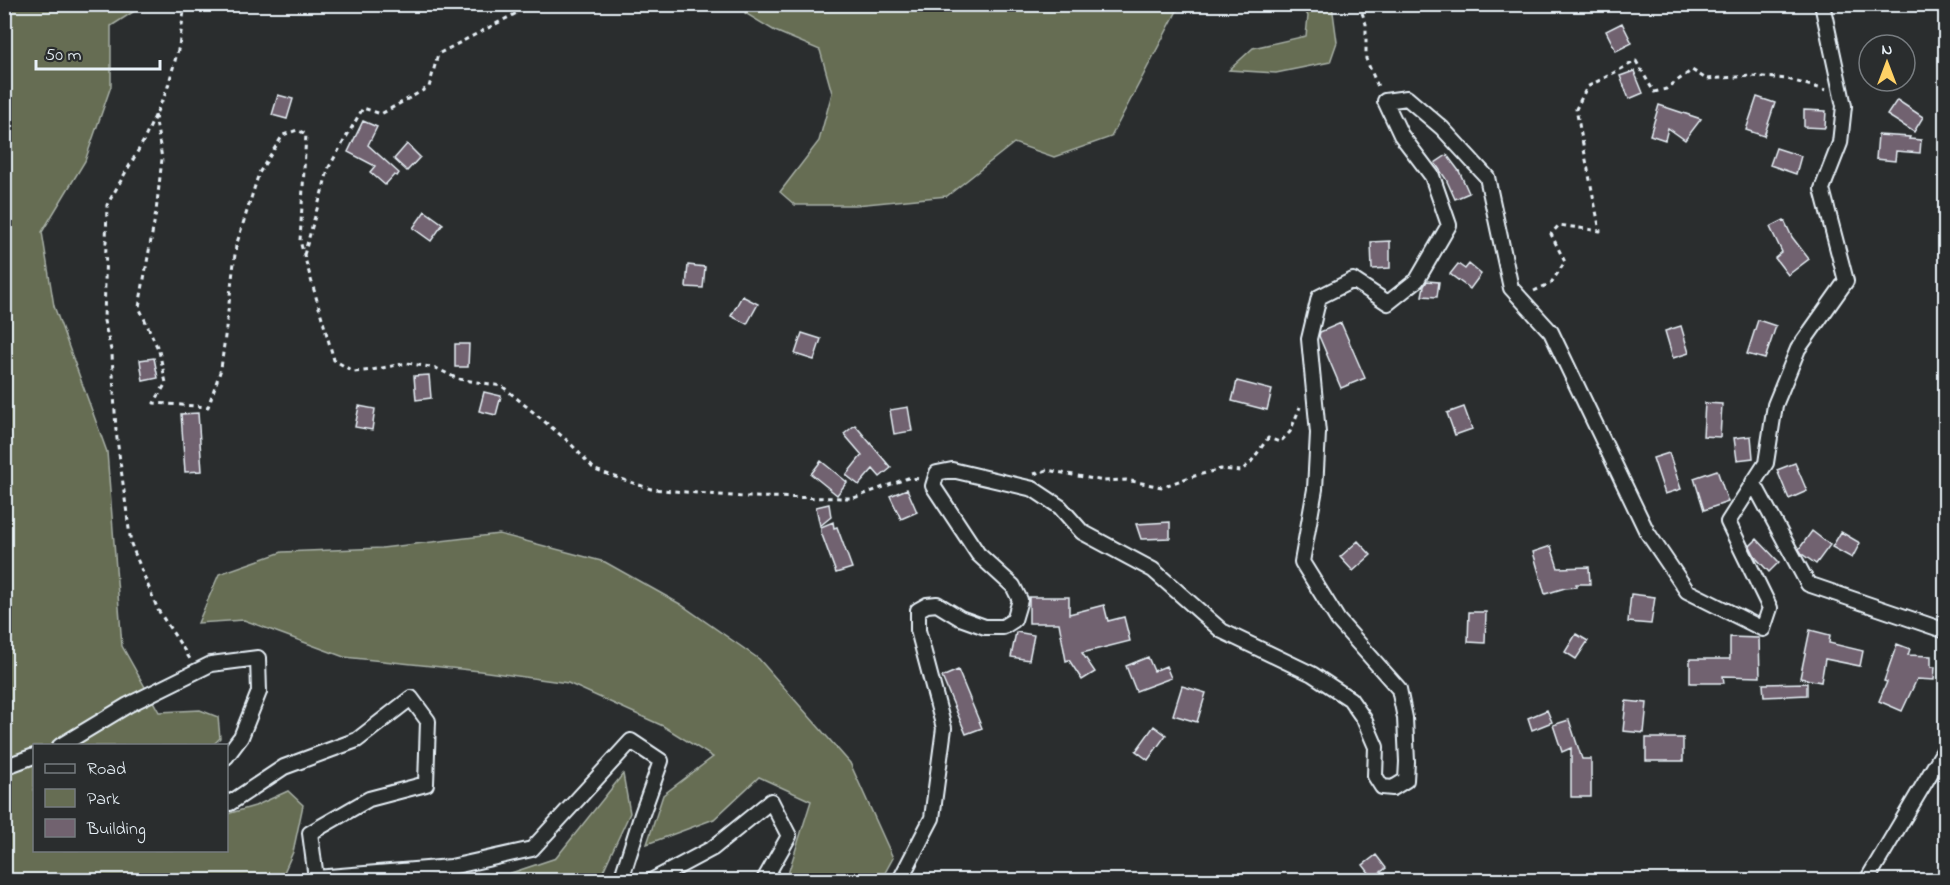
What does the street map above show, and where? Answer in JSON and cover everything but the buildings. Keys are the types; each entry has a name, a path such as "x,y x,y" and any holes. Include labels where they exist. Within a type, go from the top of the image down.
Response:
{"street":[{"path":"900,880 932,818 944,728 918,630 918,610 937,603 960,618 985,627 1003,627 1014,620 1020,600 1013,586 978,554 933,486 937,473 952,470 1033,489 1060,507 1082,532 1153,570 1222,631 1312,674 1350,699 1364,719 1376,747 1375,776 1382,787 1393,788 1406,780 1405,718 1399,689 1338,620 1302,562 1315,489 1318,433 1309,339 1319,297 1353,280 1388,303 1417,280 1449,225 1432,176 1401,135 1385,101 1407,98 1442,128 1487,177 1511,288 1551,332 1647,532 1687,591 1763,629 1770,609 1728,522 1766,464 1775,405 1798,349 1846,281 1822,189 1840,142 1844,106 1822,4"},
{"path":"1753,482 1808,584 1946,631"},
{"path":"63,744 128,705 211,664 258,658 259,692 242,737 228,754"},
{"path":"228,802 230,803 284,767 357,740 411,698 428,721 426,784 369,799 310,833 316,878 451,867 532,849 632,741 661,761 621,880"},
{"path":"1867,880 1946,747"},
{"path":"4,767 33,756"},
{"path":"653,880 713,848 771,801 789,836 764,880"}],"path":[{"path":"185,4 179,46 167,90 143,142 107,205 104,321 112,354 116,431 130,544 158,610 197,671"},
{"path":"304,255 329,167 363,108 381,114 429,87 438,54 534,4"},
{"path":"1359,4 1366,24 1366,59 1385,101"},
{"path":"1520,298 1551,283 1565,262 1551,234 1559,225 1600,231 1576,109 1587,87 1636,62 1654,92 1666,89 1692,70 1706,79 1752,76 1787,79 1842,95"},
{"path":"155,116 162,159 156,212 140,307 159,351 166,383 154,402 208,407 221,369 236,246 259,173 283,135 297,130 306,134 300,241 334,360 354,372 407,363 436,368 458,379 502,386 568,442 595,470 651,489 743,497 854,498 908,478 935,480"},
{"path":"1003,482 1047,470 1104,481 1126,480 1162,487 1221,469 1240,471 1251,462 1268,438 1280,442 1290,432 1302,404 1315,399"}],"green space":[{"path":"748,4 1180,5 1111,137 1054,157 1014,143 947,196 856,205 795,205 780,192 819,141 832,93 820,50 775,31 745,13"},
{"path":"5,5 144,5 111,26 111,86 85,161 42,232 54,306 107,452 122,646 159,712 200,710 218,717 220,738 214,744 33,744 33,852 228,852 228,814 255,806 288,791 303,805 293,852 281,879 284,880 5,880"},
{"path":"1302,5 1332,5 1337,42 1330,62 1276,73 1229,70 1253,48 1306,36 1308,16"},
{"path":"499,534 605,562 680,604 759,659 850,763 893,858 881,880 783,880 788,874 811,801 759,777 714,819 647,844 663,795 713,757 663,726 568,683 344,657 244,620 198,623 219,574 282,552 382,548"},
{"path":"623,774 630,813 599,880 445,880 508,874 556,858"}]}
